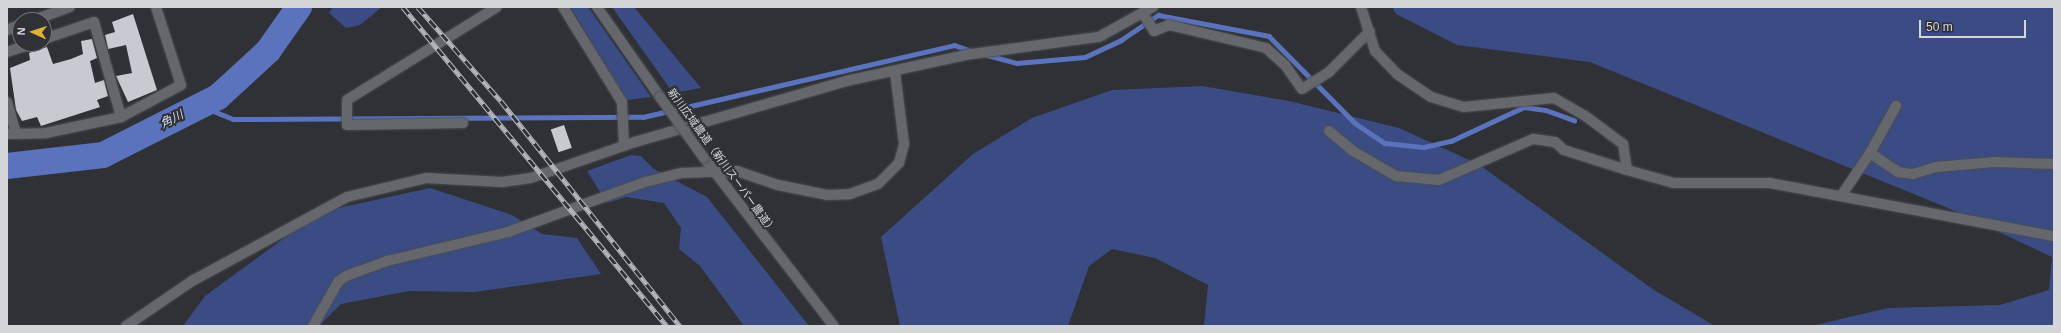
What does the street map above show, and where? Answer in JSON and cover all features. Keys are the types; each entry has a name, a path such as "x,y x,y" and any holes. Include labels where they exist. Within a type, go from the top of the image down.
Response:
{"street":[{"path":"52,14 70,7"},
{"path":"7,102 12,134 46,133 122,117 181,85 156,7"},
{"path":"463,123 347,125 347,100 497,7"},
{"path":"563,7 622,108 624,146"},
{"name":"新川広域農道（新川スーパー農道）","path":"597,7 713,172 834,326"},
{"path":"126,326 192,281 347,196 426,178 502,182 531,178 624,146 846,81 895,72 965,55 1099,36 1144,15 1153,7"},
{"path":"1361,7 1370,31 1375,51 1397,74 1431,97 1464,106 1554,98 1584,115 1623,144 1627,170"},
{"path":"1144,15 1153,30 1169,25 1266,48 1285,65 1302,89 1323,76 1357,48 1370,31"},
{"path":"52,37 94,22 122,117"},
{"path":"312,326 338,282 346,276 387,261 508,232 645,182 682,173 737,171 778,185 827,195 850,194 878,184 899,163 904,144 895,72"},
{"path":"1841,196 1870,153 1896,106"},
{"path":"1329,131 1353,151 1396,176 1439,180 1533,138 1555,142 1564,150 1674,183 1770,183 2054,236"},
{"path":"1870,153 1898,172 1913,174 1936,167 1995,162 2054,164"}],"shaded area":[{"path":"333,7 382,7 360,25 346,28 329,13"},
{"path":"570,7 588,7 651,97 627,100"},
{"path":"612,7 634,7 701,88 673,93"},
{"path":"1392,7 2054,7 2054,326 1811,326 1888,308 2000,305 2049,290 2052,257 1948,208 1590,62 1457,45 1396,14"},
{"path":"1202,86 1289,101 1399,128 1478,164 1654,290 1715,326 1204,326 1208,285 1155,258 1112,249 1089,266 1068,326 900,326 881,237 973,154 1032,118 1112,90"},
{"path":"631,155 641,156 654,169 707,197 809,326 744,326 700,266 679,249 681,228 664,203 626,197 607,203 587,171"},
{"path":"430,188 512,215 542,234 577,238 601,274 474,292 409,291 341,304 319,326 183,326 205,296 320,212"}],"building":[{"path":"133,14 157,90 128,102 116,76 132,73 126,45 108,49 105,35 115,32 112,22"},
{"path":"92,39 97,58 90,61 95,83 104,80 108,96 97,100 100,107 41,126 37,117 22,121 16,110 10,68 30,60 29,53 32,52 49,52 53,64 71,59 83,54 81,41"},
{"path":"564,125 572,148 559,152 551,130"}],"waterway":[{"name":"角川","path":"7,166 103,155 218,97 268,51 299,7"},
{"path":"987,55 1017,63 1085,57 1121,40 1158,15 1269,36 1355,123 1385,143 1424,147 1451,141 1524,107 1546,110 1574,120"},
{"path":"201,106 233,119 643,117 954,45 971,51"}],"railway":[{"path":"403,7 667,326"},
{"path":"418,7 501,101 680,326"}]}
